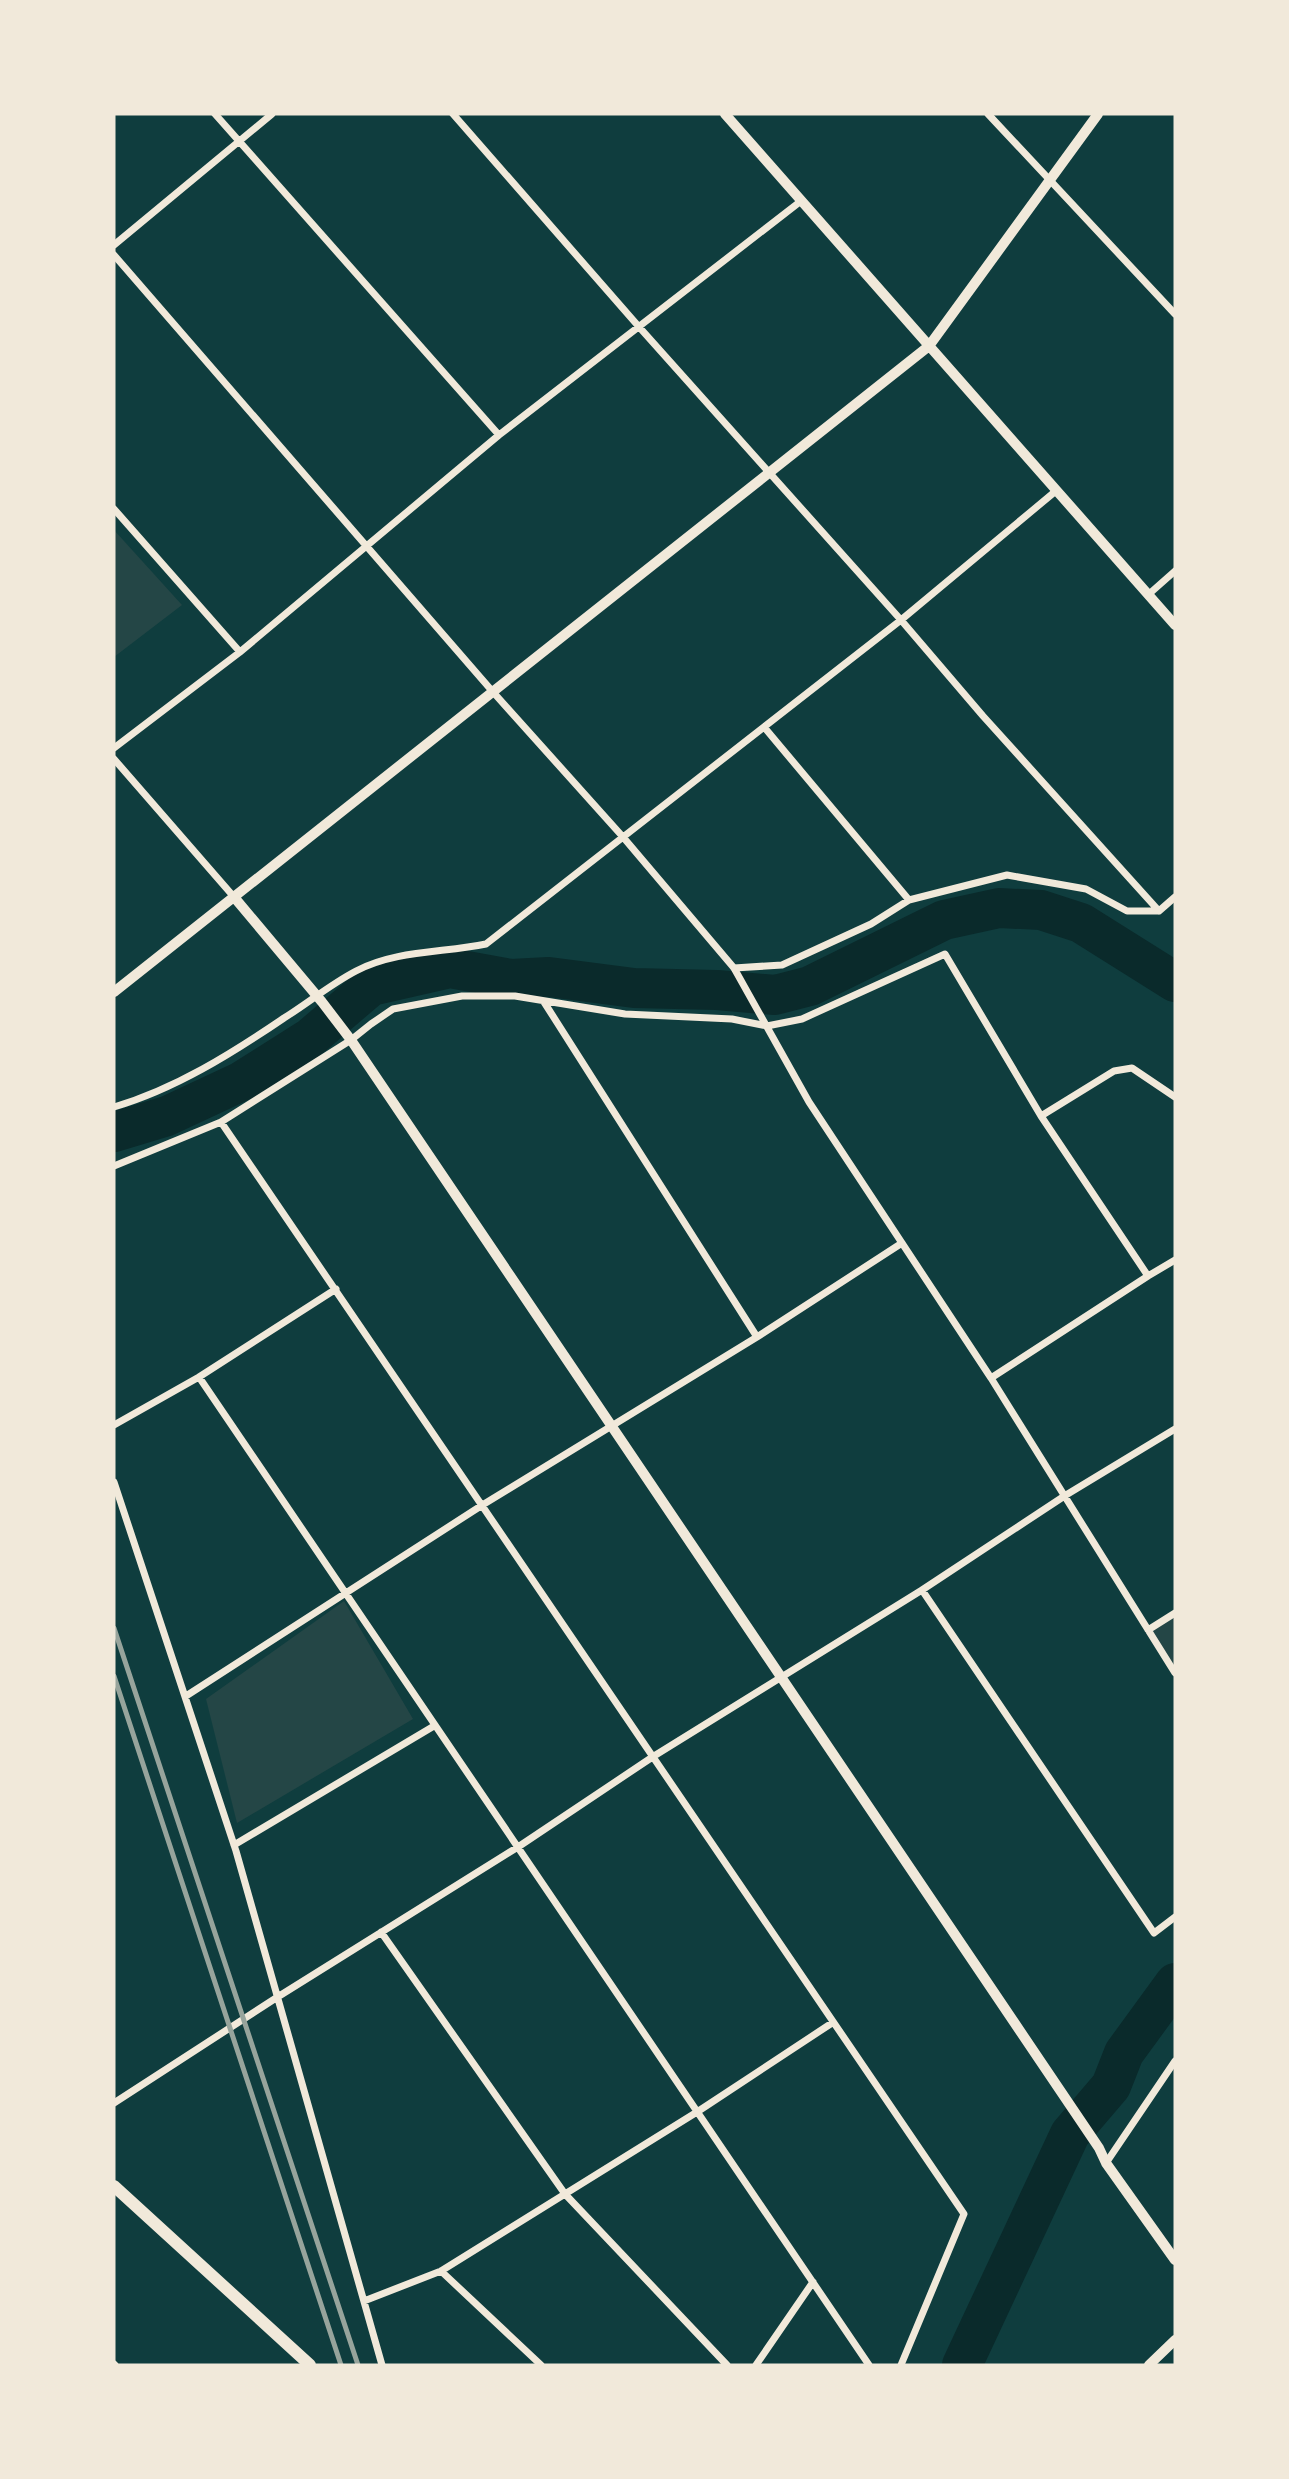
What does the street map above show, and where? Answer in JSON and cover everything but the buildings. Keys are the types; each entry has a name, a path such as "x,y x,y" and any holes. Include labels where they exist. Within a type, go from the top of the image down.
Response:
{"main road":[{"path":"114,2186 310,2365"}],"street":[{"path":"215,114 499,435"},
{"path":"114,245 272,114"},
{"path":"453,114 901,620 982,716 1159,911"},
{"path":"725,114 1175,625"},
{"path":"988,114 1175,314"},
{"path":"114,992 929,346 1098,114"},
{"path":"114,748 240,652 499,435 801,201"},
{"path":"114,255 366,547 623,837 734,968 809,1102 1066,1495 1175,1673"},
{"path":"114,1107 178,1082 320,999 357,971 390,958 486,944 901,620 1057,490"},
{"path":"114,509 240,652"},
{"path":"1149,594 1175,571"},
{"path":"764,727 909,900"},
{"path":"114,760 234,897 351,1040 1099,2148 1106,2163 1175,2260"},
{"path":"734,968 782,965 871,924 909,900 1007,875 1086,889 1127,911 1159,911 1175,897"},
{"path":"114,1166 221,1122 351,1040 393,1009 462,996 515,996 625,1014 732,1019 767,1026 802,1019 945,954 1041,1116 1148,1276"},
{"path":"544,1002 757,1337"},
{"path":"1041,1116 1114,1071 1132,1068 1175,1097"},
{"path":"221,1122 484,1504 832,2023 964,2214 901,2365"},
{"path":"186,1696 484,1504 757,1337 902,1243"},
{"path":"991,1378 1175,1261"},
{"path":"114,1425 199,1377 336,1289"},
{"path":"199,1377 869,2365"},
{"path":"114,2103 518,1847 654,1756 1175,1429"},
{"path":"114,1482 234,1845 383,2365"},
{"path":"922,1590 1154,1933 1175,1917"},
{"path":"1148,1630 1175,1613"},
{"path":"234,1845 434,1726"},
{"path":"382,1932 565,2194 727,2365"},
{"path":"364,2301 441,2272 832,2023"},
{"path":"1106,2163 1175,2061"},
{"path":"441,2272 541,2365"},
{"path":"756,2365 813,2283"},
{"path":"1149,2365 1175,2340"}],"shaded area":[{"path":"114,530 182,605 114,657"},
{"path":"344,1601 413,1719 237,1823 206,1699"},
{"path":"1175,1613 1175,1673 1148,1630"}],"waterway":[{"path":"114,1132 167,1116 242,1081 310,1038 371,986 450,968 511,979 549,977 634,988 717,990 775,995 810,986 944,920 999,908 1041,910 1081,923 1175,982"},
{"path":"962,2365 1070,2134 1111,2086 1124,2053 1175,1983"}],"railway":[{"path":"114,1628 358,2365"},
{"path":"114,1676 341,2365"}]}
